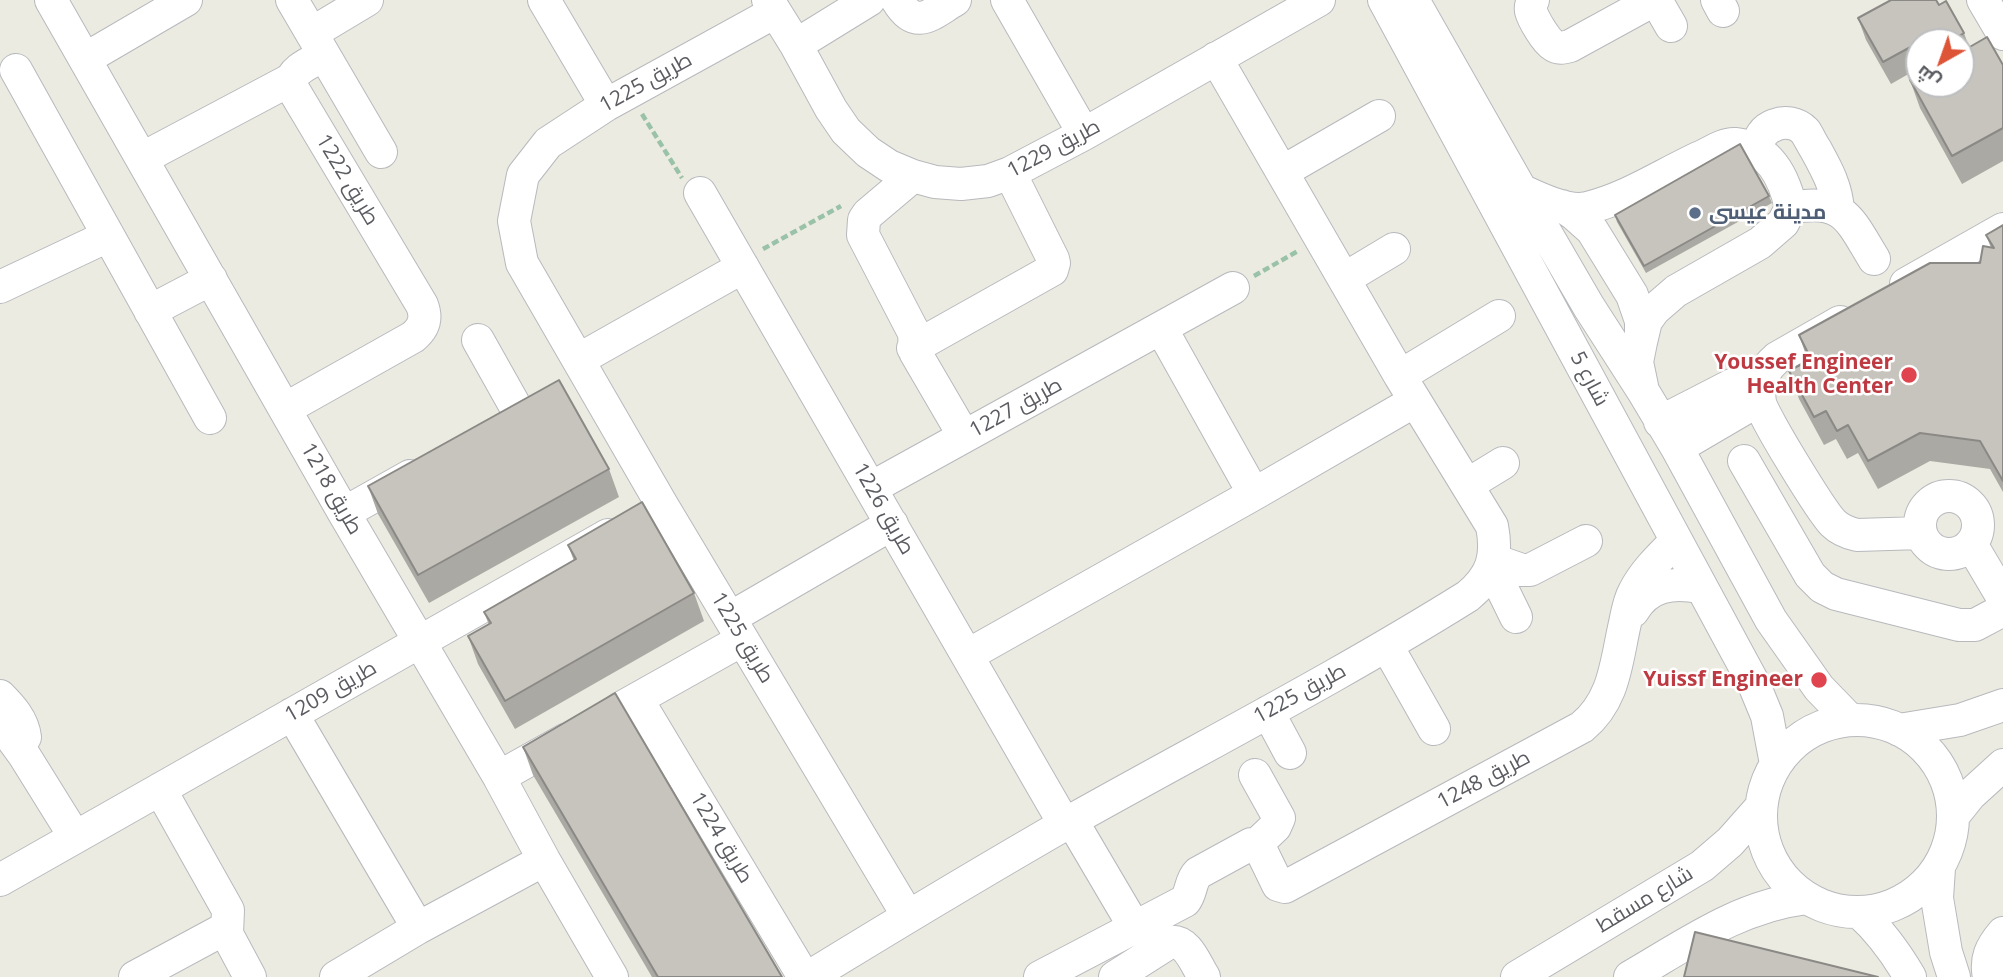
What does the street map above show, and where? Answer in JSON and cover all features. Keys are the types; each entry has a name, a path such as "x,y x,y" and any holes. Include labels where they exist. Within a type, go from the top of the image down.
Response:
{"street":[{"name":"طريق 1218","path":"51,0 612,977"},
{"path":"85,59 186,0"},
{"name":"طريق 1222","path":"292,0 381,152"},
{"path":"143,158 290,80 318,44 367,0"},
{"path":"544,0 617,98"},
{"path":"796,45 869,0"},
{"path":"897,0 906,14 916,19 927,17 955,0"},
{"path":"1007,0 1084,134"},
{"name":"شارع 5","path":"1389,0 1521,190 1589,307 1677,448 1771,620 1819,688 1850,720"},
{"name":"شارع 5","path":"1389,0 1753,682 1767,716 1776,764"},
{"path":"1533,0 1532,13 1546,39 1550,44 1563,48 1660,9"},
{"path":"1983,0 2003,34"},
{"name":"طريق 1229","path":"771,6 831,109 846,131 868,152 889,166 913,176 961,184 988,181 1010,173 1322,1"},
{"name":"طريق 1225","path":"771,6 617,98 548,143 523,175 514,221 547,393 662,505 908,916"},
{"path":"1216,58 1408,388 1492,526 1492,563 1517,617"},
{"path":"16,70 210,418"},
{"name":"طريق 1222","path":"285,409 413,337 419,332 425,319 422,305 291,87 290,80"},
{"path":"1282,172 1379,116"},
{"path":"1756,150 1763,132 1770,127 1779,123 1798,126 1805,132 1831,177 1839,211"},
{"path":"1521,190 1543,201 1585,209 1627,194 1675,168 1732,143 1756,150 1772,162 1786,185 1791,208 1783,223 1760,243 1676,291 1654,310 1646,321 1637,362 1643,391"},
{"path":"913,348 1050,272 1054,267 1053,259 1010,173"},
{"path":"913,176 868,214 863,228 866,242 914,333 913,348 964,436"},
{"name":"طريق 1226","path":"700,193 968,655 1135,928"},
{"path":"1791,208 1816,205 1848,216 1874,259"},
{"path":"1562,206 1592,230 1632,296 1641,321 1641,342"},
{"path":"1677,448 1762,386 1777,358 2003,229"},
{"path":"0,287 108,236"},
{"path":"1344,279 1394,249"},
{"path":"478,340 547,393 742,265"},
{"path":"150,311 211,279"},
{"name":"طريق 1227","path":"871,488 1233,288"},
{"path":"968,655 1254,494 1408,388 1499,316"},
{"path":"1161,328 1254,494"},
{"path":"1660,422 1732,385 1762,386"},
{"path":"1762,386 1762,409 1819,504 1834,524 1849,533 1867,535 1921,533"},
{"path":"344,513 437,460"},
{"path":"1744,461 1810,575 1822,587 1836,594 1959,625 1975,625 2003,610"},
{"path":"1467,485 1503,463"},
{"path":"1984,537 1963,551 1943,554 1926,543 1921,533 1922,513 1928,504 1947,496 1957,497 1974,509 1984,537 2003,598"},
{"path":"1782,526 1819,504"},
{"name":"طريق 1209","path":"0,880 662,505"},
{"path":"499,777 637,699 892,524"},
{"path":"1492,563 1530,570 1586,541"},
{"path":"1676,541 1709,551 1741,603 1750,612 1771,620"},
{"name":"طريق 1248","path":"1256,845 1278,885 1285,887 1582,727 1598,712 1610,692 1634,592 1653,565 1676,541"},
{"name":"طريق 1225","path":"807,977 1069,823 1387,646 1468,596 1478,588 1492,563"},
{"name":"طريق 1248","path":"1625,624 1647,592 1674,585 1700,587"},
{"path":"1387,646 1434,729"},
{"path":"0,696 12,709 24,731 24,755"},
{"name":"طريق 1224","path":"637,699 807,977"},
{"path":"1899,730 1960,720 2003,705"},
{"path":"1268,712 1290,753"},
{"path":"292,714 418,928"},
{"path":"1850,720 1884,724 1899,730 1927,750 1946,780 1954,815 1947,851 1939,868 1924,886 1905,900 1884,909 1860,913 1842,912 1806,898 1786,881 1771,859 1762,833 1761,807 1768,778 1786,750 1800,738 1832,723 1850,720"},
{"path":"0,722 75,836"},
{"path":"1954,815 1970,795 2003,765"},
{"path":"1040,977 1185,901 1198,873 1251,844 1256,845 1277,824 1279,818 1255,775"},
{"path":"160,789 228,910 228,937 250,977"},
{"name":"شارع مسقط","path":"1517,977 1702,866 1730,842 1761,807"},
{"path":"336,977 418,928 544,860"},
{"path":"1939,868 1937,898 1946,952 1954,977"},
{"path":"1630,977 1743,913 1806,898"},
{"path":"1860,913 1878,929 1910,977"},
{"path":"135,977 226,928"},
{"path":"1989,977 1989,952 2003,933"},
{"path":"1115,977 1174,941 1185,945 1204,977"}],"path":[{"path":"617,98 689,189 700,193"},
{"path":"742,265 844,204"},
{"path":"1233,288 1320,238"}],"building":[{"path":"1891,0 1936,0 1939,5 1946,1 1961,28 1905,28 1905,50 1883,62 1858,18"},
{"path":"1987,37 2003,65 2003,128 1952,156 1920,98 1975,98 1975,44"},
{"name":"مدينة عيسى","path":"1740,144 1769,196 1644,266 1615,215"},
{"name":"Youssef Engineer Health Center","path":"2003,225 2003,481 1980,441 1920,433 1868,461 1848,425 1837,431 1826,411 1814,417 1789,371 1811,359 1799,335 1930,263 1980,263 1983,246 1994,248 1986,235"},
{"path":"559,380 609,469 418,575 368,486"},
{"path":"642,502 694,593 505,701 468,636 491,623 484,612 576,559 568,545"},
{"path":"615,693 782,977 658,977 523,747"},
{"path":"1695,932 1878,977 1684,977"}],"place":[{"name":"مدينة عيسى","path":"1695,213"},
{"name":"Youssef Engineer Health Center","path":"1909,375"},
{"name":"Yuissf Engineer","path":"1819,680"}]}
